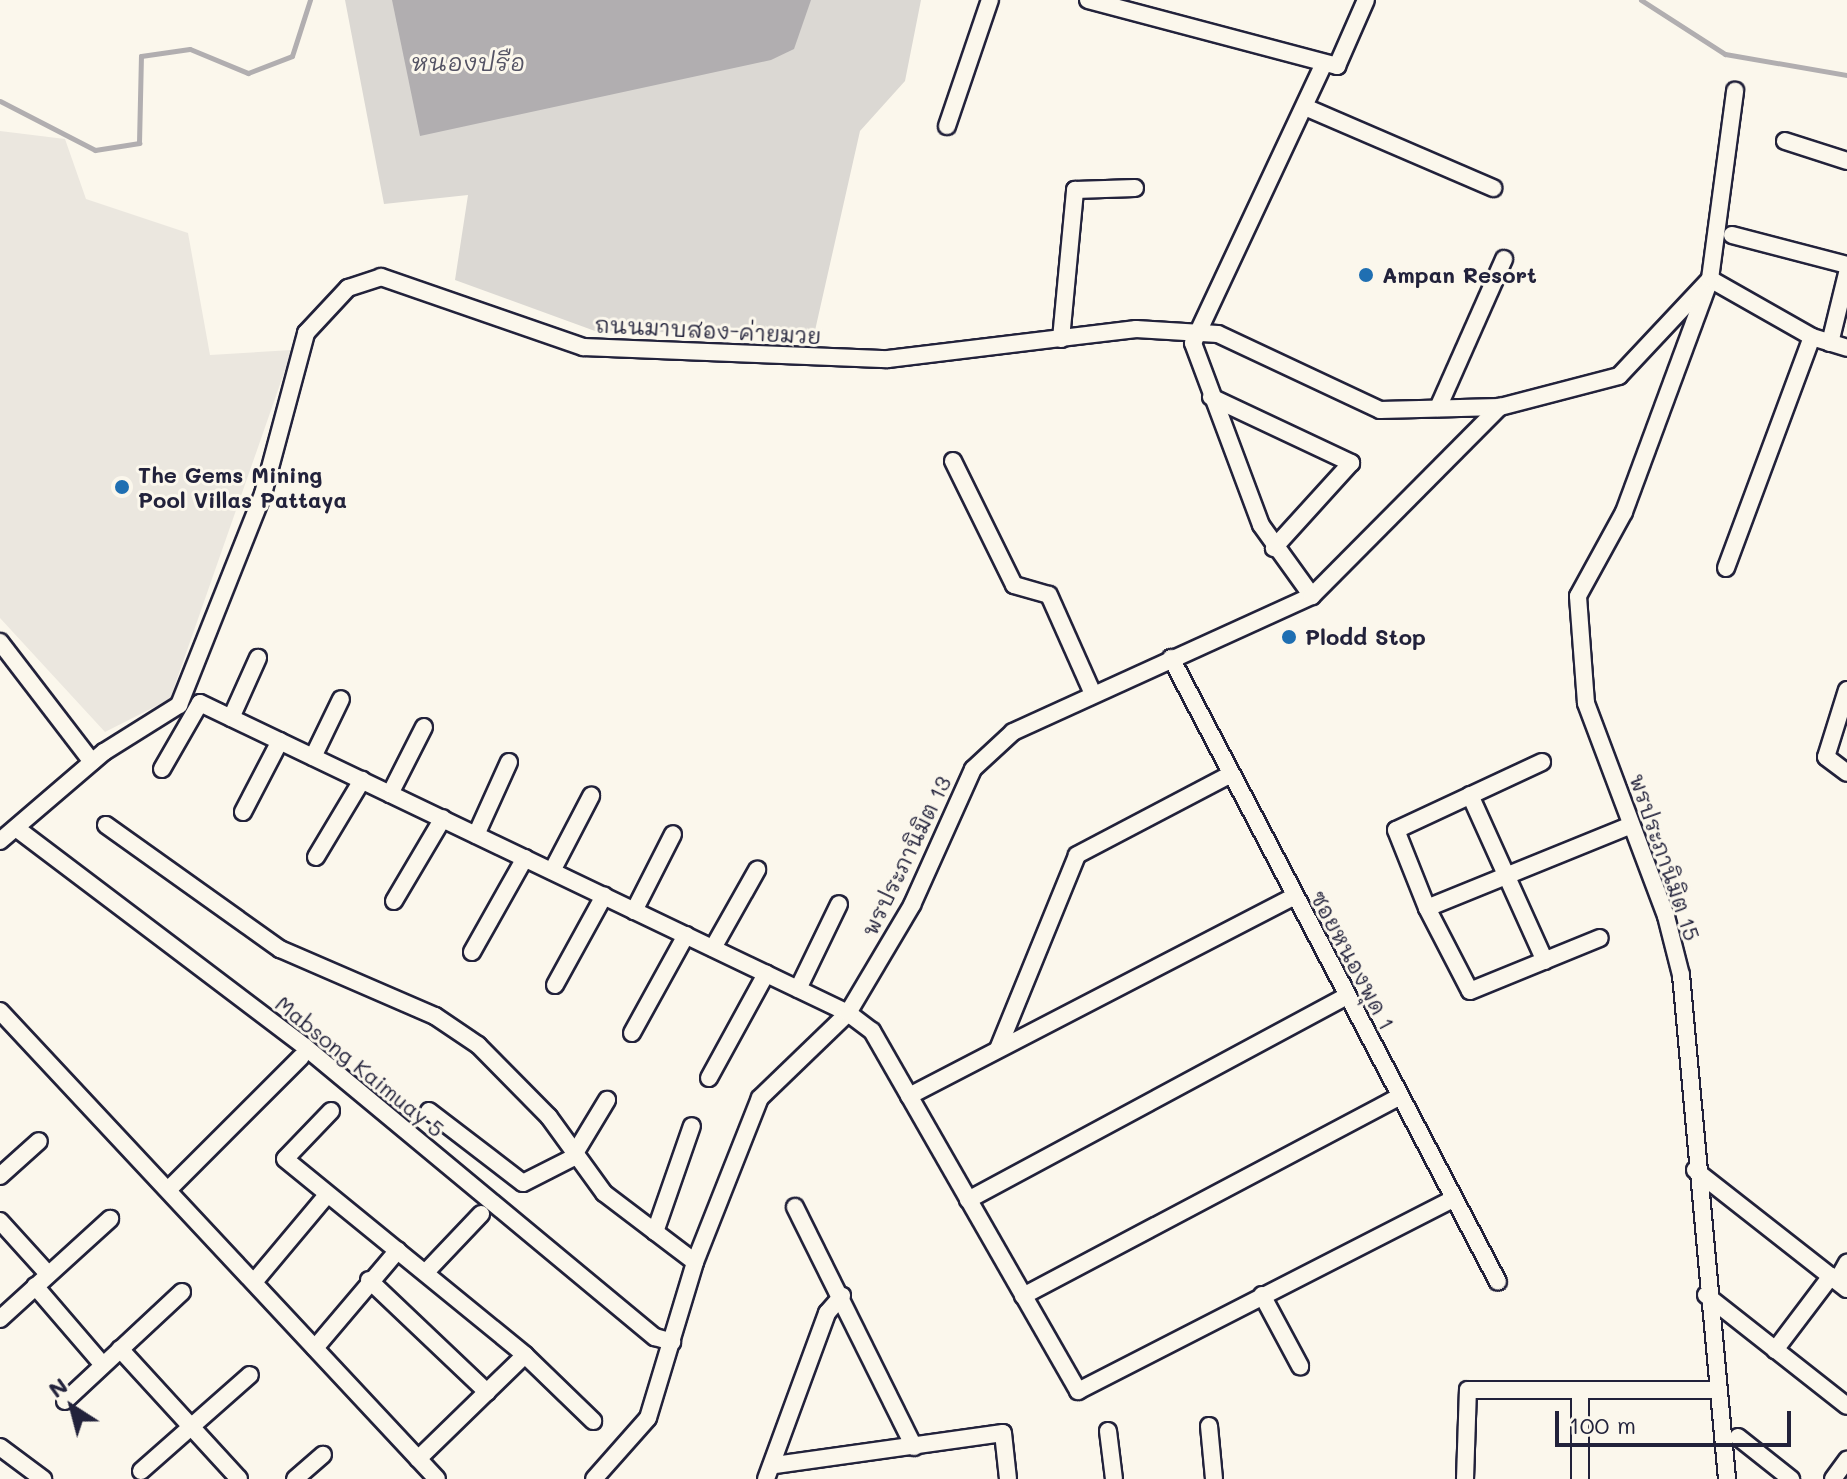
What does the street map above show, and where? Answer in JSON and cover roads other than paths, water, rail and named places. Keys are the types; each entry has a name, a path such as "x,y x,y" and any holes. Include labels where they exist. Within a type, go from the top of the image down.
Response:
{"street":[{"path":"947,126 990,0"},
{"path":"1088,0 1323,65 1343,61 1366,0"},
{"path":"1312,596 1274,548 1194,353 1194,333 1323,65"},
{"name":"พรประภานิมิต 15","path":"1727,1479 1706,1295 1681,975 1586,703 1578,596 1624,512 1710,279 1735,91"},
{"path":"1305,107 1493,188"},
{"path":"1785,141 1847,161"},
{"path":"1061,339 1075,190 1135,188"},
{"path":"1732,235 1847,265"},
{"path":"1438,408 1504,259"},
{"path":"1830,343 1847,273"},
{"name":"ถนนมาบสอง-ค่ายมวย","path":"0,841 92,762 179,705 263,494 306,333 348,288 381,277 583,347 888,359 1136,329 1218,334 1380,410 1500,407 1619,376 1710,279"},
{"path":"1710,279 1812,337 1847,348"},
{"path":"1726,568 1812,337"},
{"path":"1211,397 1351,463 1274,548"},
{"name":"พรประภานิมิต 13","path":"594,1479 648,1418 695,1262 760,1098 848,1013 912,905 973,769 1013,732 1312,596 1500,407"},
{"path":"953,461 1014,585 1049,595 1093,694"},
{"path":"0,642 92,762"},
{"path":"231,718 258,658"},
{"name":"ซอยหนองพุด 1","path":"1171,658 1498,1282"},
{"path":"1847,690 1826,757 1847,773"},
{"path":"313,757 341,699"},
{"path":"162,769 200,703 848,1013 872,1031 1078,1391 1453,1199"},
{"path":"390,794 424,727"},
{"path":"243,812 280,741"},
{"path":"476,835 509,762"},
{"path":"1542,762 1394,833 1465,990 1600,938"},
{"path":"998,1049 1077,855 1231,774"},
{"path":"316,857 362,780"},
{"path":"1470,795 1545,961"},
{"path":"552,871 591,796"},
{"path":"394,901 443,818"},
{"path":"106,825 280,949 435,1016 478,1045 549,1117 572,1158 655,1232 695,1262"},
{"path":"1427,908 1631,825"},
{"name":"Mabsong Kaimuay 5","path":"16,828 304,1046 655,1337 672,1342"},
{"path":"634,911 673,834"},
{"path":"472,952 525,858"},
{"path":"713,948 757,870"},
{"path":"555,985 604,896"},
{"path":"909,1096 1295,896"},
{"path":"798,989 839,904"},
{"path":"632,1033 686,935"},
{"path":"709,1078 766,974"},
{"path":"968,1200 1347,996"},
{"path":"0,1011 437,1479"},
{"path":"168,1190 301,1057"},
{"path":"1023,1296 1400,1096"},
{"path":"429,1111 523,1183 572,1158 607,1100"},
{"path":"331,1111 285,1159 525,1355 593,1421"},
{"path":"655,1232 692,1126"},
{"path":"0,1176 39,1141"},
{"path":"1695,1170 1838,1282"},
{"path":"254,1282 327,1195"},
{"path":"795,1207 842,1296 914,1447"},
{"path":"426,1272 481,1214"},
{"path":"0,1319 110,1219"},
{"path":"0,1221 48,1274"},
{"path":"315,1348 369,1280 398,1250"},
{"path":"1775,1350 1838,1282 1847,1263"},
{"path":"369,1280 487,1392"},
{"path":"35,1286 103,1365"},
{"path":"65,1401 182,1292"},
{"path":"1262,1295 1300,1366"},
{"path":"1706,1295 1847,1406"},
{"path":"842,1296 827,1313 771,1472 1003,1433 1008,1479"},
{"path":"120,1349 239,1479"},
{"path":"418,1459 525,1355"},
{"path":"141,1471 250,1375"},
{"path":"1465,1479 1468,1390 1716,1390"},
{"path":"1580,1390 1580,1479"},
{"path":"1209,1426 1214,1479"},
{"path":"1108,1431 1114,1479"},
{"path":"1738,1437 1791,1479"},
{"path":"0,1447 43,1479"},
{"path":"295,1479 323,1455"},
{"path":"1833,1479 1847,1460"}],"water":[{"name":"หนองปรือ","path":"392,0 811,0 794,49 771,60 420,136"}],"waterway":[{"path":"0,101 95,150 139,143 141,56 190,49 248,73 292,56 310,0"},
{"path":"1641,0 1725,54 1847,75"}],"place":[{"name":"Ampan Resort","path":"1366,275"},
{"name":"The Gems Mining Pool Villas Pattaya","path":"122,487"},
{"name":"Plodd Stop","path":"1289,637"}]}
